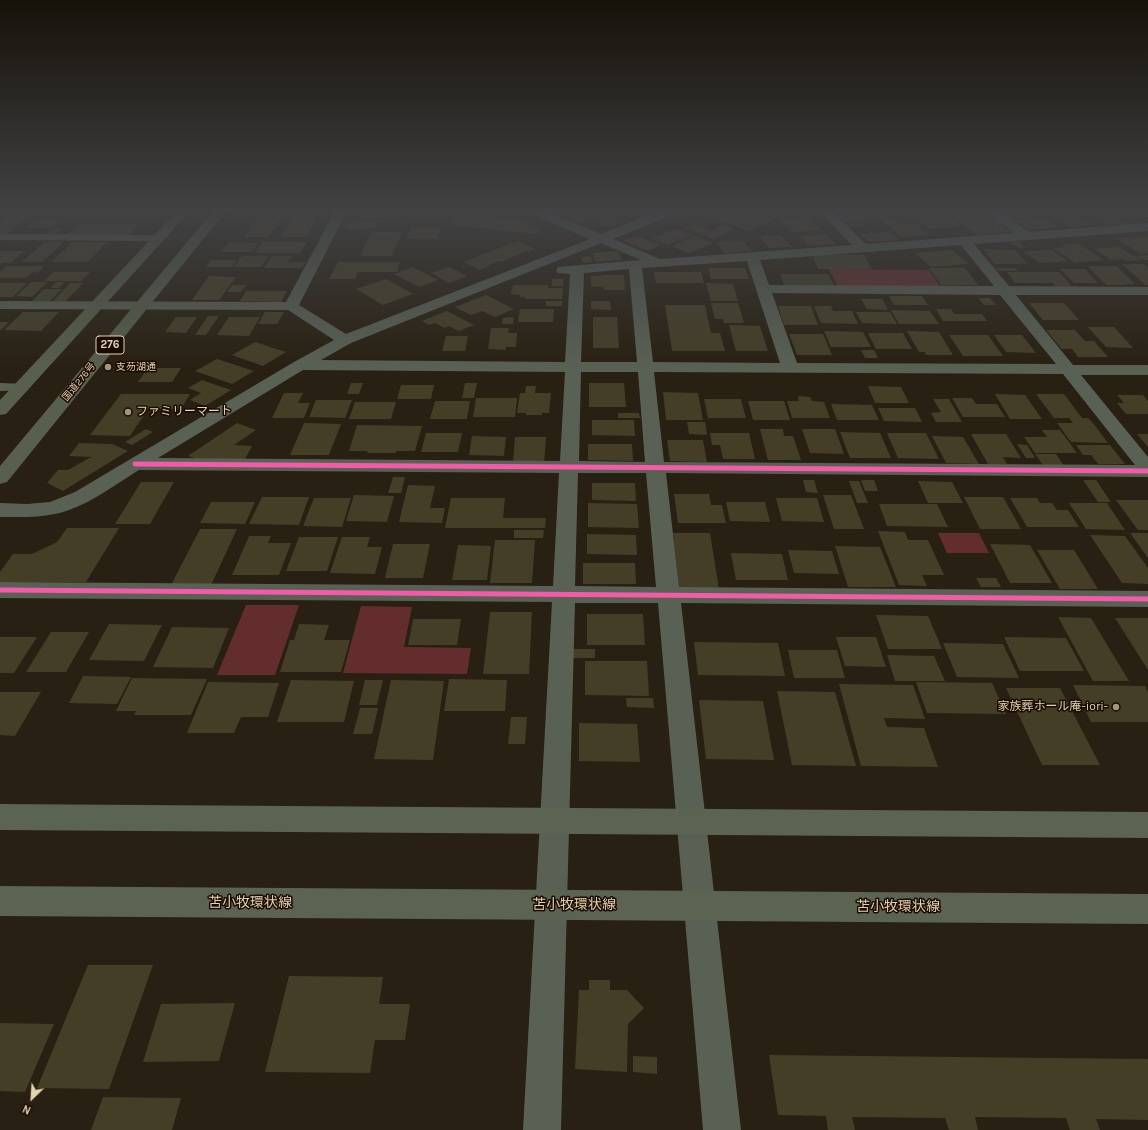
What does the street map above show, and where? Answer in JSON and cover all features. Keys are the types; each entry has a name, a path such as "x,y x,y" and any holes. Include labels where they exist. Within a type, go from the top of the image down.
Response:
{"highway":[{"path":"0,410 135,264"},
{"name":"国道276号","path":"0,478 176,264"}],"main road":[{"path":"0,817 1148,825"},
{"name":"苫小牧環状線","path":"0,901 1148,909"}],"street":[{"path":"291,306 313,264"},
{"path":"0,510 27,511 54,508 82,496 300,365 345,340 539,264"},
{"path":"635,264 722,1130"},
{"path":"515,273 638,264"},
{"path":"755,264 790,368"},
{"path":"983,264 1148,470"},
{"path":"542,1130 577,268"},
{"path":"764,289 1148,291"},
{"path":"0,305 291,306 345,340"},
{"path":"300,365 1148,370"},
{"path":"135,464 1148,470"},
{"path":"0,590 1148,599"}],"lane":[{"path":"0,387 21,387"}],"shaded area":[{"path":"829,269 929,270 941,288 838,288"},
{"path":"938,533 979,533 989,553 947,553"},
{"path":"246,605 299,605 275,675 217,675"},
{"path":"361,606 412,607 404,647 471,648 467,674 343,673"}],"building":[{"path":"208,264 234,264 232,267 206,267"},
{"path":"236,264 263,264 261,267 234,267"},
{"path":"267,264 305,264 302,268 264,268"},
{"path":"337,264 399,264 397,272 358,272 355,279 329,279"},
{"path":"467,264 491,264 488,265 490,266 480,270"},
{"path":"816,264 869,264 872,269 818,269"},
{"path":"927,264 969,264 931,267"},
{"path":"1122,264 1144,264 1148,268 1148,285 1145,285"},
{"path":"6,266 44,266 38,273 32,272 26,278 0,278 0,272"},
{"path":"1087,266 1117,266 1135,284 1106,285"},
{"path":"413,267 438,280 419,287 394,274"},
{"path":"449,267 467,276 449,283 431,273"},
{"path":"708,268 745,268 749,279 711,279"},
{"path":"929,268 965,268 978,285 941,285"},
{"path":"995,268 1015,268 1018,271 998,271"},
{"path":"1060,269 1085,269 1098,283 1074,283"},
{"path":"53,272 90,272 81,281 44,281"},
{"path":"654,272 701,272 704,283 656,283"},
{"path":"1007,272 1059,272 1073,287 1056,287 1052,283 1015,283"},
{"path":"780,274 828,274 835,287 785,287"},
{"path":"624,275 625,290 604,290 604,287 591,286 591,276"},
{"path":"209,276 236,277 219,300 192,300"},
{"path":"386,279 413,294 383,305 356,289"},
{"path":"552,279 563,279 563,286 552,286"},
{"path":"31,282 47,282 32,297 16,296"},
{"path":"56,282 65,282 59,288 51,288"},
{"path":"0,283 27,283 13,297 0,297"},
{"path":"70,283 83,283 66,301 53,301"},
{"path":"706,283 733,284 738,301 711,301"},
{"path":"232,285 246,285 241,292 227,292"},
{"path":"513,285 548,285 548,288 563,288 562,299 524,299 525,297 520,297 520,295 511,294"},
{"path":"44,289 62,289 50,301 32,301"},
{"path":"246,291 287,291 281,302 240,301"},
{"path":"486,295 514,309 495,317 482,311 471,315 455,307"},
{"path":"889,296 922,296 928,305 894,305"},
{"path":"978,298 990,298 996,305 984,305"},
{"path":"861,299 882,299 888,310 867,309"},
{"path":"546,301 562,301 562,306 546,306"},
{"path":"591,301 610,301 611,310 591,309"},
{"path":"711,303 738,303 744,323 724,323 723,319 715,319"},
{"path":"1029,303 1064,303 1079,320 1043,320"},
{"path":"665,305 705,305 711,333 720,333 725,351 672,351"},
{"path":"778,306 811,306 818,325 784,325"},
{"path":"814,306 831,306 833,311 852,311 858,324 821,323"},
{"path":"520,309 554,309 553,322 518,322"},
{"path":"936,309 951,309 954,314 982,314 987,321 943,321"},
{"path":"891,310 930,311 939,324 899,324"},
{"path":"447,311 474,325 459,331 449,326 445,328 435,323 429,325 422,321"},
{"path":"23,312 59,312 41,331 4,330"},
{"path":"265,312 284,312 277,324 258,324"},
{"path":"856,312 890,312 897,324 862,323"},
{"path":"208,316 219,316 206,335 195,335"},
{"path":"176,317 197,317 186,333 165,332"},
{"path":"229,317 260,317 249,336 217,335"},
{"path":"514,317 513,324 502,324 503,318"},
{"path":"593,317 617,317 619,348 593,348"},
{"path":"0,322 9,322 0,330"},
{"path":"729,325 760,326 768,351 736,351"},
{"path":"1088,327 1114,327 1133,348 1106,347"},
{"path":"491,328 509,328 508,333 517,333 516,347 506,347 506,350 488,349"},
{"path":"1046,330 1075,330 1085,341 1094,341 1108,357 1078,357 1072,349 1062,349"},
{"path":"824,331 863,332 871,347 831,347"},
{"path":"907,331 939,332 953,355 926,355 925,352 919,352"},
{"path":"868,333 903,333 912,349 876,349"},
{"path":"789,334 823,334 832,355 797,355"},
{"path":"949,335 988,335 1003,356 963,356"},
{"path":"994,335 1022,335 1036,353 1006,352"},
{"path":"446,336 468,336 465,351 442,351"},
{"path":"255,342 286,352 263,366 232,355"},
{"path":"861,350 874,350 878,358 865,358"},
{"path":"217,359 254,371 232,384 195,371"},
{"path":"148,368 181,368 172,382 138,382"},
{"path":"202,380 231,390 205,406 190,400 201,393 188,388"},
{"path":"351,383 363,383 359,394 347,394"},
{"path":"465,383 477,383 474,398 462,398"},
{"path":"589,383 624,383 626,407 589,407"},
{"path":"401,385 434,385 431,399 397,399"},
{"path":"526,386 536,386 535,393 551,393 549,413 542,413 542,415 526,415 526,413 517,413 520,393 525,393"},
{"path":"868,386 901,387 909,403 875,403"},
{"path":"663,392 698,393 703,420 666,420"},
{"path":"284,393 303,393 298,403 310,403 304,418 272,418"},
{"path":"121,394 190,394 181,409 148,409 130,436 90,435"},
{"path":"995,394 1025,395 1042,419 1010,419"},
{"path":"1036,394 1064,394 1082,418 1088,418 1108,443 1071,442 1057,423 1073,423 1069,418 1054,418"},
{"path":"1117,395 1143,395 1148,401 1148,414 1126,414 1117,403 1124,403"},
{"path":"798,396 810,397 812,401 824,402 830,418 792,418 787,401 799,401"},
{"path":"476,398 517,398 515,417 473,417"},
{"path":"952,398 972,398 976,404 997,404 1005,417 963,417"},
{"path":"704,399 741,399 746,418 708,418"},
{"path":"933,399 949,399 962,422 936,422 931,413 941,412"},
{"path":"316,400 352,400 345,418 309,417"},
{"path":"435,401 470,401 467,419 430,419"},
{"path":"748,401 784,401 790,420 753,420"},
{"path":"355,402 396,402 391,419 349,419"},
{"path":"831,404 872,405 879,420 837,420"},
{"path":"878,408 915,408 922,422 884,421"},
{"path":"618,413 639,413 640,418 618,418"},
{"path":"592,420 634,420 635,436 592,435"},
{"path":"687,422 705,422 707,435 689,434"},
{"path":"237,423 256,430 234,445 252,446 245,459 207,463 188,456"},
{"path":"304,423 341,424 329,455 290,455"},
{"path":"357,425 422,426 415,451 396,451 396,453 367,453 368,451 349,451"},
{"path":"146,429 153,432 132,445 125,442"},
{"path":"760,429 783,429 784,436 793,436 801,460 768,460"},
{"path":"802,429 835,429 844,454 810,453"},
{"path":"1042,430 1060,430 1077,453 1035,453 1024,437 1047,437"},
{"path":"840,432 880,433 891,458 850,458"},
{"path":"426,433 462,433 458,452 421,452"},
{"path":"710,433 749,433 755,459 723,459 720,445 712,445"},
{"path":"887,433 926,433 939,459 898,458"},
{"path":"971,434 1006,434 1021,458 1003,457 1007,464 988,464"},
{"path":"1137,434 1148,434 1148,447"},
{"path":"472,436 506,437 504,456 469,455"},
{"path":"932,436 963,437 979,464 946,463"},
{"path":"515,437 546,437 544,463 513,463"},
{"path":"667,440 703,440 707,462 670,461"},
{"path":"79,443 112,444 128,451 63,491 47,483 58,470 68,470 91,457 69,456"},
{"path":"588,444 632,444 633,461 588,460"},
{"path":"1017,444 1027,445 1035,458 1026,458"},
{"path":"1076,445 1110,445 1125,464 1098,464 1091,455 1083,455"},
{"path":"1035,454 1056,454 1064,466 1043,465"},
{"path":"393,477 405,477 401,493 388,493"},
{"path":"803,480 814,480 818,493 806,492"},
{"path":"861,480 874,480 878,491 865,491"},
{"path":"1083,480 1096,480 1111,502 1098,502"},
{"path":"849,481 859,481 868,503 857,503"},
{"path":"918,481 952,482 963,503 928,503"},
{"path":"141,482 174,482 150,524 115,524"},
{"path":"592,483 635,483 636,501 592,500"},
{"path":"408,485 435,486 430,508 445,508 442,523 399,522"},
{"path":"674,494 709,494 711,505 722,505 726,523 678,523"},
{"path":"354,495 394,496 387,522 346,521"},
{"path":"823,495 851,495 864,529 834,529"},
{"path":"262,497 309,497 299,525 249,524"},
{"path":"964,497 1003,497 1021,529 980,529"},
{"path":"314,498 351,498 342,527 303,526"},
{"path":"451,498 505,498 503,518 546,518 545,528 445,528"},
{"path":"776,498 817,498 824,522 782,521"},
{"path":"1010,498 1037,498 1040,503 1052,503 1057,510 1068,510 1079,527 1027,527"},
{"path":"1116,500 1148,500 1148,530 1138,530"},
{"path":"211,502 255,502 245,524 200,523"},
{"path":"726,502 765,502 770,522 730,521"},
{"path":"588,503 637,504 639,528 588,527"},
{"path":"1069,503 1107,503 1125,530 1086,529"},
{"path":"879,504 937,504 948,527 887,526"},
{"path":"67,528 119,528 86,582 0,582 0,572 13,554 32,554 57,542"},
{"path":"200,529 237,529 211,585 171,585"},
{"path":"514,530 544,530 543,538 514,538"},
{"path":"878,531 905,532 908,540 928,540 944,575 922,575 927,586 899,585"},
{"path":"673,533 710,533 719,589 679,588"},
{"path":"1130,533 1148,533 1148,558"},
{"path":"587,534 636,535 637,555 587,554"},
{"path":"1090,535 1125,536 1148,568 1148,584 1122,583"},
{"path":"249,536 271,536 268,543 291,543 279,575 232,575"},
{"path":"299,537 338,537 327,571 286,571"},
{"path":"342,537 370,537 367,547 382,547 375,574 330,573"},
{"path":"495,540 535,540 532,583 490,583"},
{"path":"393,544 430,544 423,578 385,578"},
{"path":"990,544 1030,545 1052,583 1010,583"},
{"path":"458,545 491,546 487,580 452,580"},
{"path":"835,546 880,547 896,587 848,587"},
{"path":"788,550 832,551 839,574 794,573"},
{"path":"1037,550 1074,550 1098,589 1060,589"},
{"path":"731,553 782,554 788,580 736,580"},
{"path":"583,563 635,563 636,584 583,584"},
{"path":"976,578 996,578 1001,587 981,587"},
{"path":"490,612 532,612 529,674 483,674"},
{"path":"587,614 643,614 645,645 587,645"},
{"path":"876,615 928,616 942,649 888,649"},
{"path":"1058,617 1091,618 1129,681 1093,681"},
{"path":"1115,618 1148,618 1148,670"},
{"path":"413,619 461,619 457,645 408,645"},
{"path":"109,624 162,625 144,661 89,660"},
{"path":"299,624 329,625 324,640 350,640 341,672 280,672 290,640 294,640"},
{"path":"172,627 229,628 213,668 153,667"},
{"path":"51,632 89,632 66,672 26,672"},
{"path":"0,637 37,637 14,673 0,673"},
{"path":"836,637 876,637 886,667 845,666"},
{"path":"1004,637 1066,638 1084,671 1020,671"},
{"path":"694,642 778,643 785,676 698,675"},
{"path":"943,643 1003,644 1019,678 957,677"},
{"path":"573,649 595,649 595,658 573,658"},
{"path":"788,650 837,650 845,678 794,678"},
{"path":"887,655 934,656 945,681 895,681"},
{"path":"585,661 647,661 649,696 585,695"},
{"path":"83,676 131,677 117,704 69,703"},
{"path":"132,678 207,679 191,715 134,715 136,711 116,711"},
{"path":"449,679 507,680 505,711 444,711"},
{"path":"291,680 354,681 344,722 277,722"},
{"path":"365,680 383,680 377,705 359,705"},
{"path":"391,680 444,681 433,760 374,759"},
{"path":"208,682 279,683 268,717 241,717 234,733 187,733"},
{"path":"916,682 992,683 1006,714 927,713"},
{"path":"839,684 913,685 925,719 884,718 887,727 924,728 938,767 861,766"},
{"name":"家族葬ホール庵-iori-","path":"1073,685 1145,686 1148,692 1148,722 1091,722"},
{"path":"1006,688 1060,688 1100,765 1042,765"},
{"path":"777,691 835,692 856,766 792,765"},
{"path":"0,692 41,692 15,736 0,735"},
{"path":"626,698 653,698 654,708 627,707"},
{"path":"699,700 763,701 774,760 706,759"},
{"path":"360,708 378,708 372,734 353,734"},
{"path":"511,717 527,717 525,744 508,744"},
{"path":"579,723 637,724 640,762 579,761"},
{"path":"88,965 153,965 109,1089 37,1088"},
{"path":"289,976 383,977 379,1004 410,1004 405,1040 375,1040 370,1073 265,1072"},
{"path":"589,980 610,980 610,990 627,990 644,1008 628,1024 627,1072 575,1069 579,990 589,990"},
{"path":"235,1003 219,1061 143,1062 161,1004"},
{"path":"0,1023 54,1024 25,1092 0,1091"},
{"path":"769,1055 1148,1059 1148,1120 1096,1119 1100,1130 1070,1130 1066,1118 975,1117 978,1130 949,1130 945,1118 852,1117 855,1130 828,1130 826,1116 778,1115"},
{"path":"633,1056 657,1057 657,1074 633,1072"},
{"path":"103,1097 181,1098 172,1130 91,1130"}],"cycle path":[{"path":"135,464 1148,471"},
{"path":"0,590 1148,599"}],"place":[{"name":"支芴湖通","path":"108,367"},
{"name":"ファミリーマート","path":"128,412"},
{"name":"家族葬ホール庵-iori-","path":"1116,707"}]}
